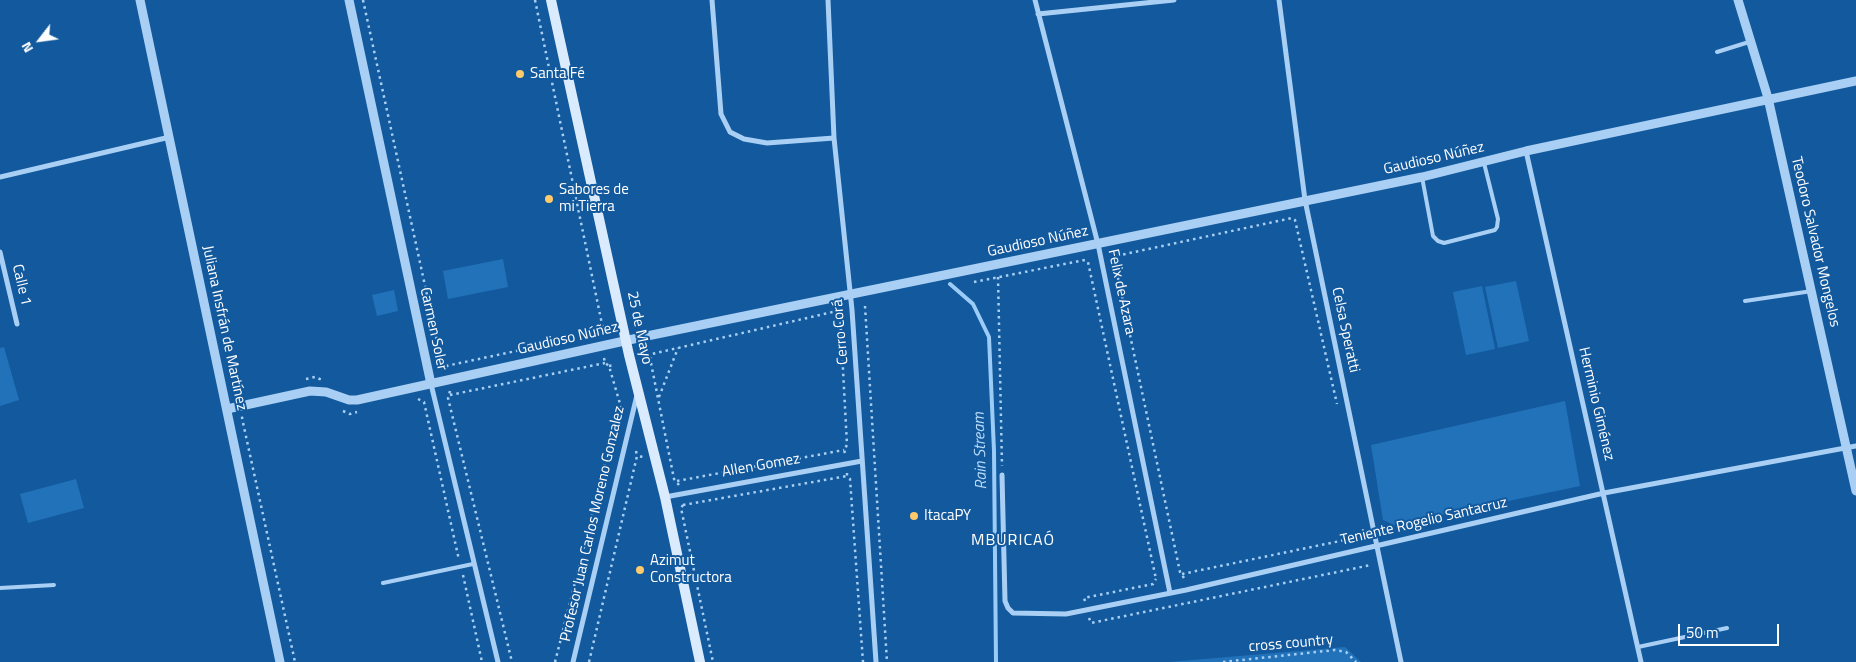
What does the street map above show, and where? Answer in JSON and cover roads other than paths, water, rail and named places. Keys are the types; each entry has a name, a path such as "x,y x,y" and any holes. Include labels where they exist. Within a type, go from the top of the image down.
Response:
{"main road":[{"name":"25 de Mayo","path":"551,0 626,341 665,497 700,662"}],"street":[{"name":"Juliana Insfrán de Martínez","path":"140,0 280,662"},
{"name":"Carmen Soler","path":"349,0 431,384 498,662"},
{"path":"712,0 721,114 730,132 744,139 767,143 834,138"},
{"name":"Cerro Corá","path":"828,0 834,138 850,295 876,662"},
{"name":"Felix de Azara","path":"1035,0 1098,244 1170,593"},
{"path":"1038,14 1174,0"},
{"name":"Celsa Speratti","path":"1280,0 1305,200 1401,662"},
{"name":"Teodoro Salvador Mongelos","path":"1738,0 1768,98 1812,291 1851,447 1856,491"},
{"name":"Gaudioso Núñez","path":"226,409 310,391 326,392 349,400 356,400 626,341 1422,177 1526,151 1856,80"},
{"path":"0,177 170,137"},
{"name":"Herminio Giménez","path":"1526,151 1641,662"},
{"name":"Calle 1","path":"0,252 17,324"},
{"name":"Profesor Juan Carlos Moreno Gonzalez","path":"573,662 638,392"},
{"name":"Teniente Rogelio Santacruz","path":"1002,475 1005,601 1008,608 1013,613 1066,614 1170,593 1604,493 1851,447"},
{"name":"Allen Gomez","path":"665,497 862,460"}],"lane":[{"path":"1717,52 1752,42"},
{"path":"1422,177 1434,236 1438,241 1444,243 1495,230 1498,219 1483,162"},
{"path":"1745,301 1812,291"},
{"path":"383,583 473,564"},
{"path":"0,588 54,585"},
{"path":"1638,647 1727,628"}],"waterway":[{"name":"Rain Stream","path":"950,284 973,304 989,337 994,451 996,662"}],"place":[{"name":"Santa Fé","path":"520,74"},
{"name":"Sabores de mi Tierra","path":"549,199"},
{"name":"ItacaPY","path":"914,516"},
{"name":"Azimut Constructora","path":"640,570"}],"district":[{"name":"MBURICAÓ","path":"1013,541"}]}
